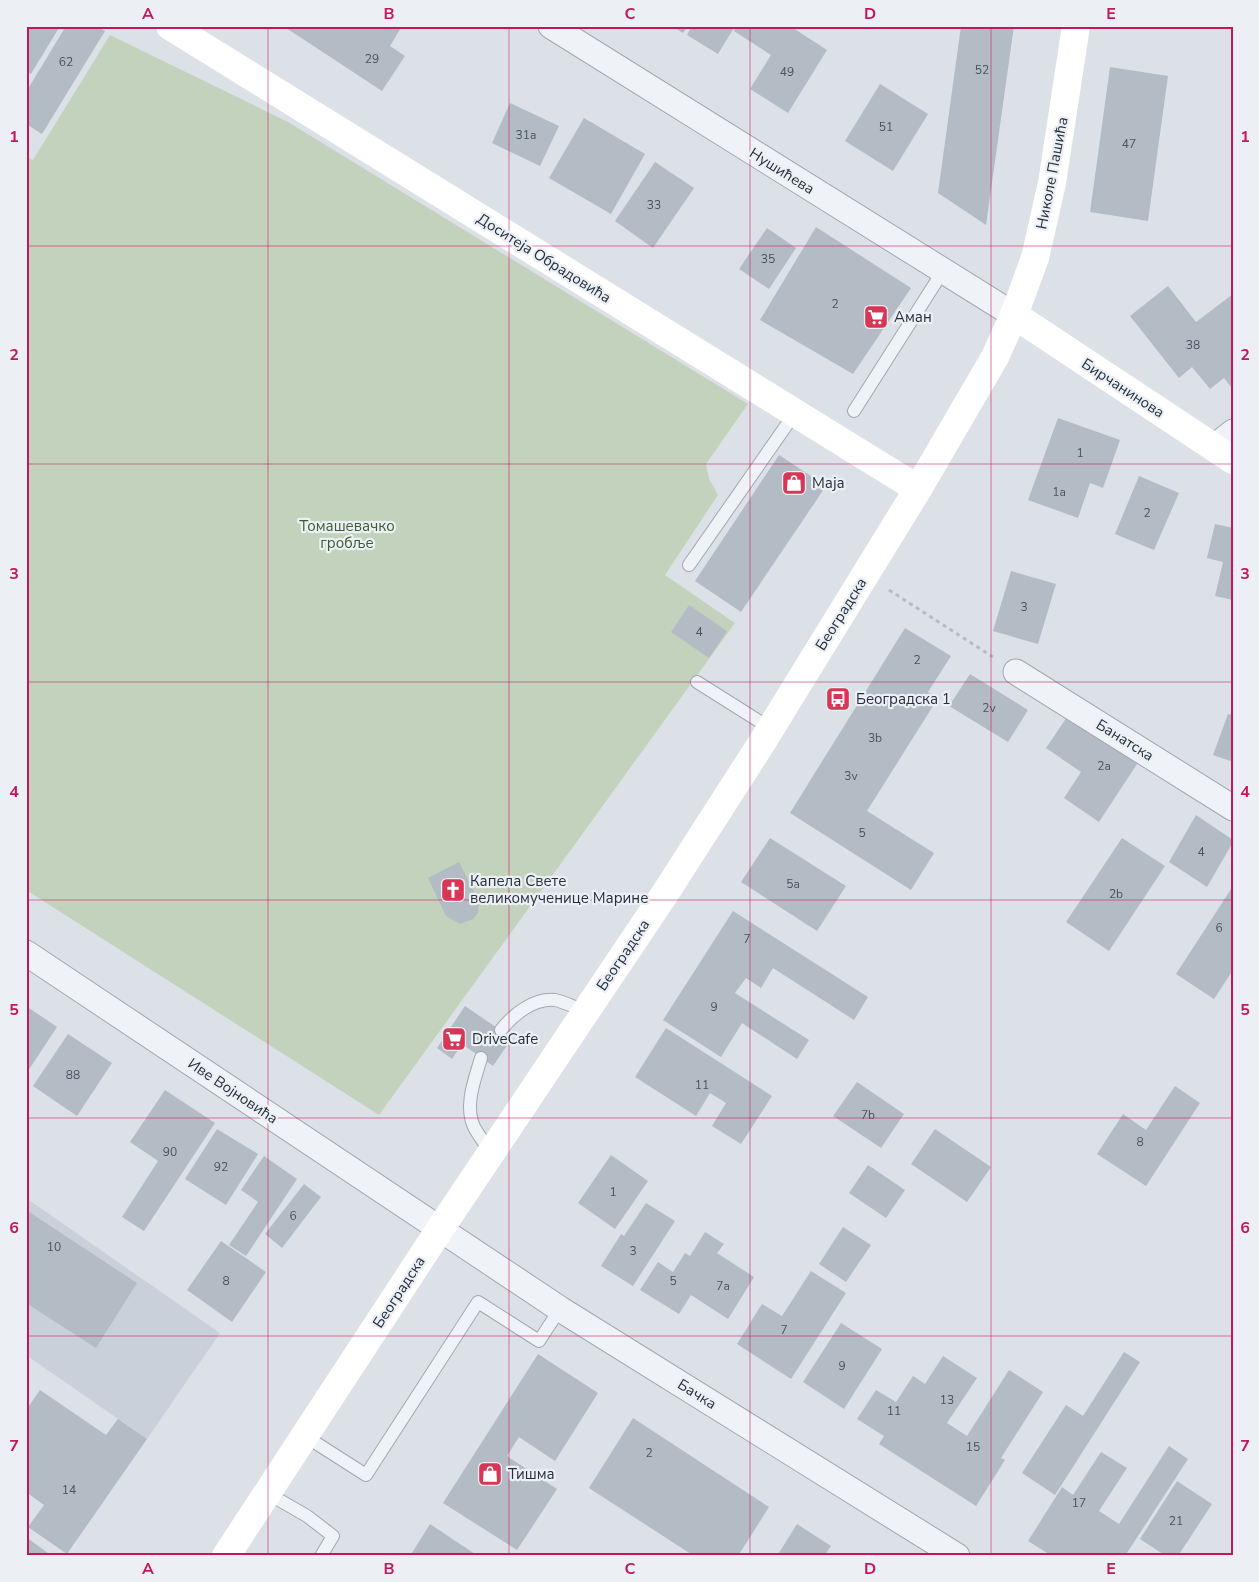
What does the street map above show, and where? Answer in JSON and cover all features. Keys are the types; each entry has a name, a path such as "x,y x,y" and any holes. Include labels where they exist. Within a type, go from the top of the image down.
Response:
{"main road":[{"name":"Доситеја Обрадовића","path":"170,26 918,489"},
{"name":"Николе Пашића","path":"1014,315 1033,265 1052,183 1076,26"},
{"name":"Бирчанинова","path":"1014,315 1226,446"},
{"name":"Београдска","path":"226,1556 440,1229 664,895 918,489 994,357 1014,315"}],"street":[{"name":"Нушићева","path":"550,26 1014,315"},
{"name":"Банатска","path":"1016,672 1233,808"},
{"name":"Иве Војновића","path":"26,953 440,1229"},
{"name":"Бачка","path":"440,1229 560,1308 957,1556"}],"lane":[{"path":"854,411 943,271"},
{"path":"689,565 795,413"},
{"path":"698,682 770,728"},
{"path":"501,1030 511,1018 525,1008 540,1002 555,1000 585,1011"},
{"path":"482,1058 473,1084 470,1103 474,1126 491,1154"},
{"path":"305,1436 366,1475 478,1302 539,1341 560,1308"},
{"path":"267,1493 306,1516 334,1536 321,1556"}],"path":[{"path":"865,575 1016,672"}],"shaded area":[{"path":"26,1198 220,1333 147,1439 26,1355"}],"green space":[{"name":"Томашевачко гробље","path":"110,35 288,122 748,404 706,464 709,479 718,495 665,575 735,623 379,1115 26,890 26,156 33,160"}],"building":[{"path":"26,26 60,26 31,74 26,71"},
{"path":"66,26 97,26 105,31 42,134 26,124 26,92"},
{"path":"283,26 402,26 390,46 405,56 382,91"},
{"path":"672,26 688,26 683,33"},
{"path":"692,26 735,26 718,54 687,35"},
{"path":"737,26 790,26 827,50 788,113 750,89 771,55 734,31"},
{"path":"961,26 1014,26 986,225 938,193"},
{"path":"1110,67 1168,76 1148,221 1090,212"},
{"path":"880,84 928,114 893,171 845,141"},
{"path":"510,103 559,126 540,166 492,143"},
{"path":"584,118 645,154 611,214 549,178"},
{"path":"655,162 694,188 653,248 615,221"},
{"path":"816,227 911,288 853,374 760,320"},
{"path":"767,228 796,248 769,289 739,269"},
{"path":"1168,286 1196,322 1233,294 1233,385 1231,387 1224,378 1210,389 1192,367 1179,378 1130,316"},
{"path":"1058,418 1120,440 1103,488 1090,483 1078,518 1028,500"},
{"path":"779,455 826,486 741,612 695,581"},
{"path":"1139,476 1179,493 1154,550 1115,534"},
{"path":"1215,524 1233,528 1233,600 1215,596 1223,562 1207,558"},
{"path":"1011,571 1056,584 1038,644 993,631"},
{"path":"689,605 727,631 709,658 671,632"},
{"path":"905,628 951,656 928,692 938,698 867,811 934,853 911,890 790,813"},
{"path":"970,674 1028,710 1008,742 949,706"},
{"path":"1069,714 1139,761 1099,822 1064,798 1081,772 1046,748"},
{"path":"1228,714 1233,715 1233,762 1213,755"},
{"path":"1196,815 1233,840 1207,887 1169,862"},
{"path":"770,838 846,886 817,931 741,882"},
{"path":"1122,838 1165,866 1109,951 1066,922"},
{"name":"Капела Свете великомученице Марине","path":"459,862 479,902 478,913 473,919 460,924 446,916 428,878"},
{"path":"1233,886 1233,970 1214,999 1176,974"},
{"path":"733,911 868,997 854,1020 773,968 761,988 746,978 735,993 809,1040 797,1059 742,1023 721,1057 663,1020"},
{"path":"26,1006 57,1027 26,1074"},
{"path":"465,1006 512,1038 493,1066 462,1044 452,1059 437,1048"},
{"path":"666,1028 772,1096 741,1144 712,1126 726,1103 710,1093 696,1116 635,1077"},
{"path":"68,1034 112,1063 77,1116 33,1086"},
{"path":"857,1082 904,1114 881,1148 833,1116"},
{"path":"1175,1086 1200,1103 1146,1186 1097,1154 1123,1114 1146,1130"},
{"path":"165,1090 215,1123 144,1231 122,1217 158,1161 130,1142"},
{"path":"217,1129 258,1154 226,1205 185,1179"},
{"path":"935,1129 991,1167 967,1202 911,1164"},
{"path":"611,1155 648,1181 615,1229 578,1203"},
{"path":"264,1156 297,1179 246,1256 229,1245 258,1202 241,1190"},
{"path":"868,1165 905,1190 886,1218 849,1193"},
{"path":"304,1184 321,1197 282,1248 265,1234"},
{"path":"646,1203 675,1221 633,1286 601,1266 621,1234 624,1236"},
{"path":"26,1210 137,1283 96,1348 26,1303"},
{"path":"843,1227 871,1245 846,1282 819,1264"},
{"path":"705,1232 724,1244 717,1253 754,1277 728,1319 691,1295 679,1314 640,1290 658,1262 673,1272 685,1253 690,1256"},
{"path":"221,1241 266,1272 232,1322 187,1290"},
{"path":"811,1271 846,1293 791,1379 737,1344 762,1304 782,1316"},
{"path":"841,1323 882,1349 844,1409 803,1382"},
{"path":"1124,1352 1140,1362 1055,1495 1022,1473 1066,1405 1083,1416"},
{"path":"538,1354 598,1393 555,1461 519,1437 507,1456 557,1489 517,1550 443,1503"},
{"path":"943,1356 977,1378 947,1423 967,1436 1009,1370 1043,1392 1001,1458 1005,1460 976,1506 879,1444 884,1436 857,1419 876,1390 896,1402 913,1376 925,1384"},
{"path":"40,1390 106,1435 118,1419 147,1439 67,1554 28,1527 44,1505 26,1492 26,1410"},
{"path":"633,1418 769,1507 738,1556 694,1556 589,1488"},
{"path":"1169,1446 1188,1459 1125,1556 1052,1556 1028,1541 1062,1487 1073,1495 1101,1452 1127,1468 1099,1511 1119,1524"},
{"path":"1177,1481 1212,1504 1178,1556 1166,1556 1140,1539"},
{"path":"430,1524 478,1556 410,1556"},
{"path":"797,1524 831,1546 824,1556 777,1556"},
{"path":"26,1537 52,1556 26,1556"}],"place":[{"name":"Аман","path":"876,317"},
{"name":"Маја","path":"794,483"},
{"name":"Београдска 1","path":"838,699"},
{"name":"Капела Свете великомученице Марине","path":"453,890"},
{"name":"DriveCafe","path":"454,1039"},
{"name":"Тишма","path":"490,1474"}]}
